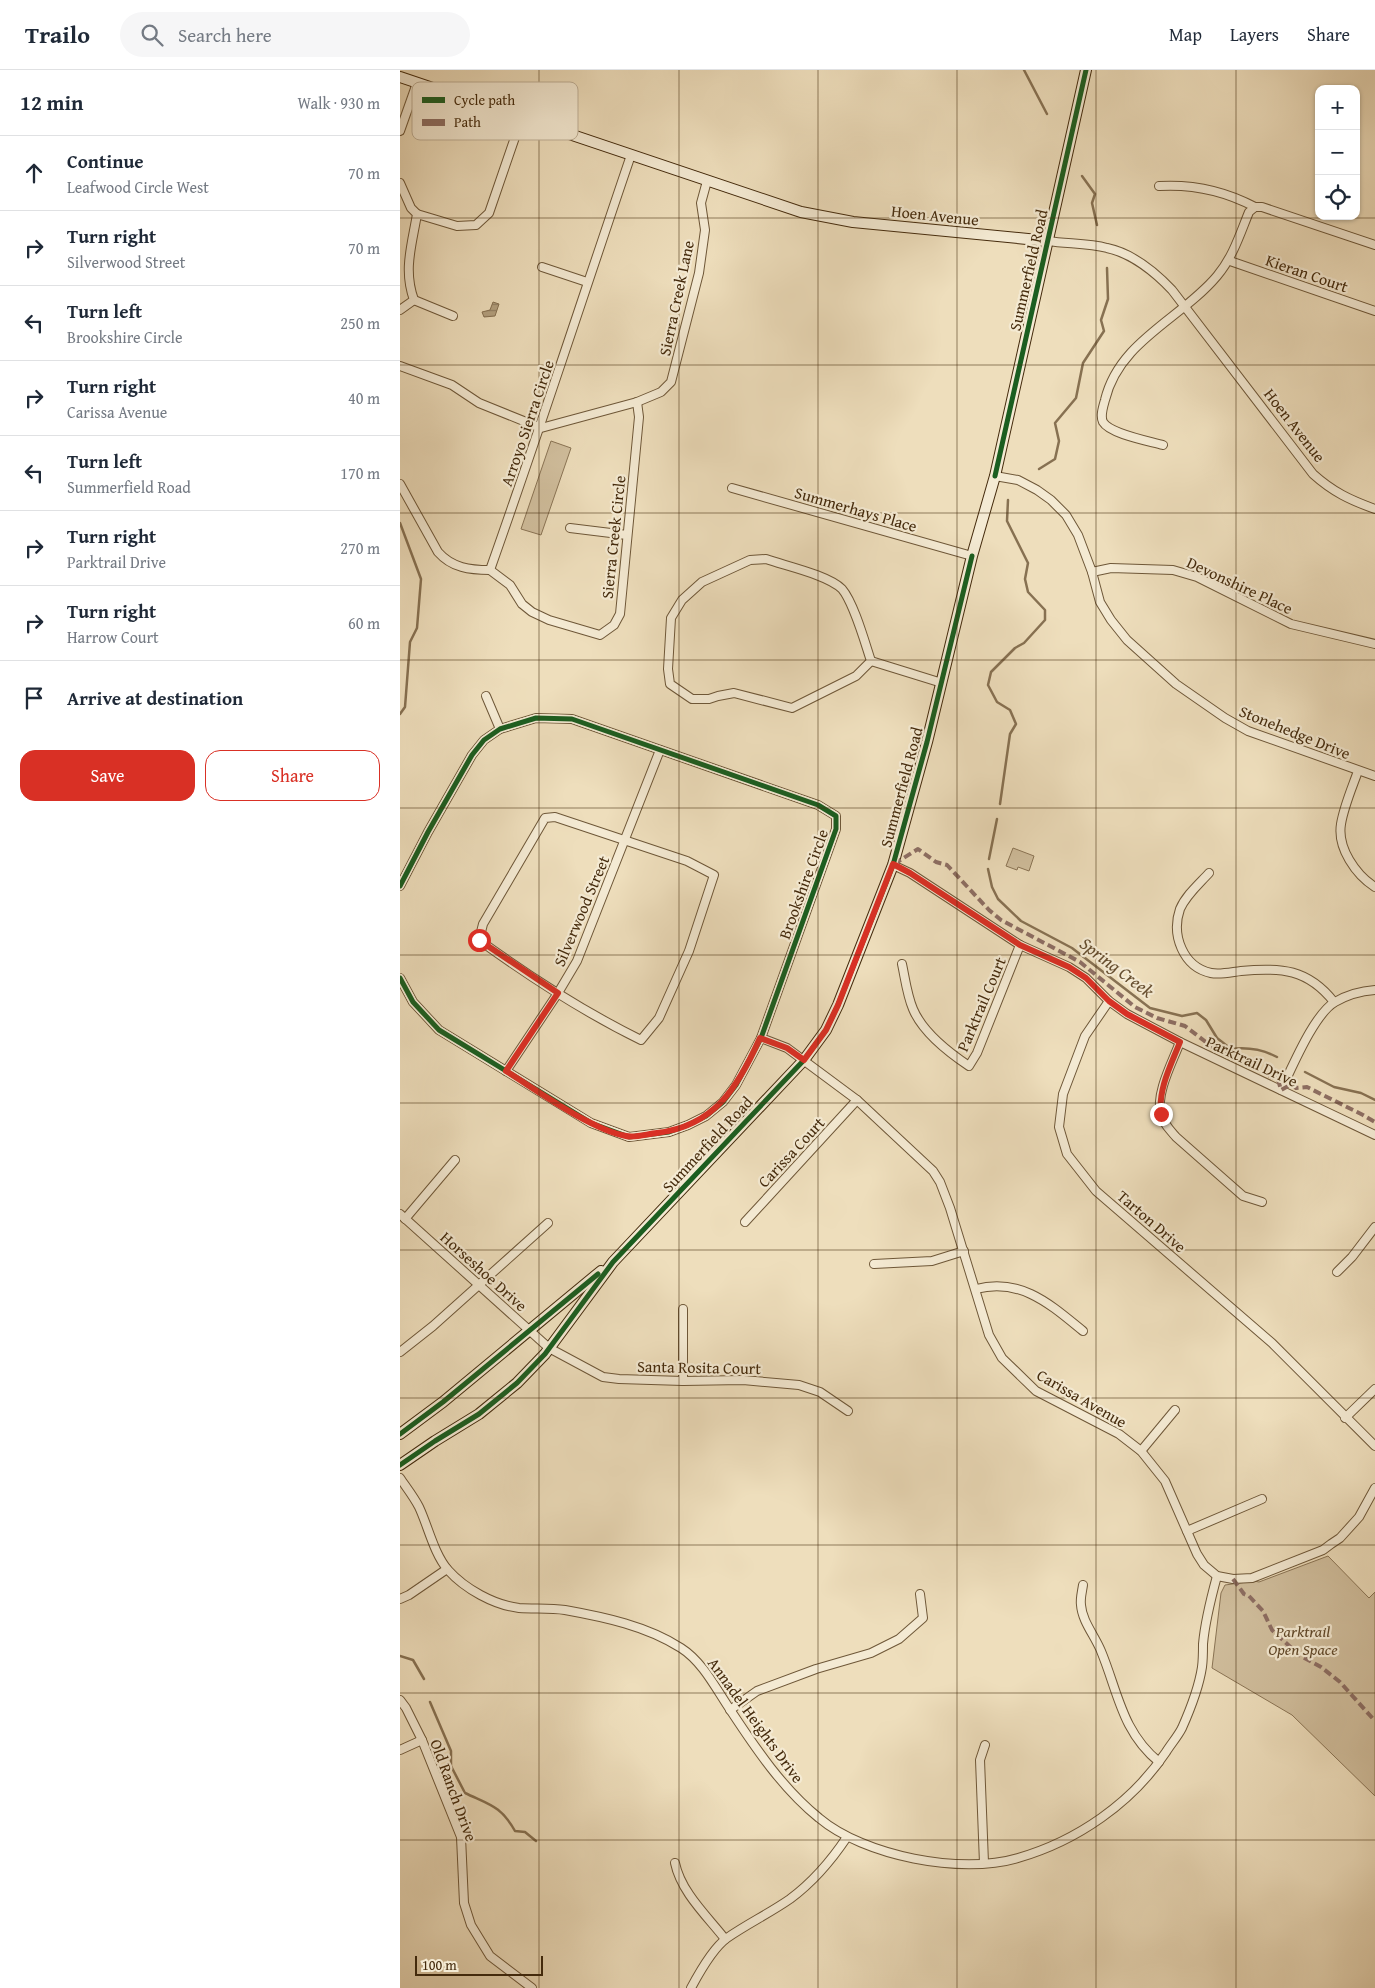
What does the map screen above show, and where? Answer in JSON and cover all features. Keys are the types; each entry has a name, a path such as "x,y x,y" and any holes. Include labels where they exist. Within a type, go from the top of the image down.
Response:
{"street":[{"name":"Summerfield Road","path":"400,1434 443,1402 612,1262 804,1060 826,1030 838,1005 893,864 927,742 972,556 995,476 1086,70"},
{"name":"Hoen Avenue","path":"400,77 414,82"},
{"path":"400,131 412,97"},
{"name":"Hoen Avenue","path":"578,136 801,212 821,217 853,222 1048,241 1118,251 1159,277 1313,474 1329,489 1375,509"},
{"path":"400,183 411,208 417,214 457,226 476,225 489,213 514,140"},
{"name":"Arroyo Sierra Circle","path":"490,570 541,428 587,282 631,154"},
{"name":"Sierra Creek Lane","path":"637,402 661,392 671,382 699,273 705,230 701,204 708,181"},
{"path":"1159,186 1182,184 1205,188 1242,200 1255,207 1262,207 1375,245"},
{"path":"1163,445 1110,430 1103,422 1102,410 1110,382 1123,362 1158,326 1184,307 1210,284 1230,261 1249,212 1255,207"},
{"path":"417,214 408,268 408,286 414,300 453,316"},
{"name":"Kieran Court","path":"1230,261 1375,311"},
{"path":"542,267 587,282"},
{"path":"400,310 414,300"},
{"path":"400,366 452,385 479,403 541,428 637,402"},
{"name":"Sierra Creek Circle","path":"490,570 510,585 522,604 532,612 549,620 600,635 609,631 620,614 639,418 637,402"},
{"name":"Stonehedge Drive","path":"995,476 1018,480 1037,490 1066,515 1078,535 1092,572 1100,602 1111,620 1127,640 1176,684 1225,718 1248,731 1375,776"},
{"path":"400,484 438,552 446,561 464,568 490,570"},
{"name":"Summerhays Place","path":"732,488 972,556"},
{"path":"570,528 627,535"},
{"path":"766,559 829,580 842,590 854,612 871,661 856,676 792,708 734,693 709,700 692,699 670,684 668,669 671,618 682,600 702,582 750,560 766,559"},
{"name":"Devonshire Place","path":"1092,572 1111,568 1173,570 1197,577 1291,624 1375,644"},
{"path":"871,661 942,683"},
{"path":"486,696 500,729"},
{"name":"Brookshire Circle","path":"400,886 472,755 484,740 500,729 536,718 572,719 818,805 836,816 836,829 760,1038 749,1063 723,1102 706,1116 688,1125 669,1132 629,1137 591,1123 439,1030 413,1002 400,978"},
{"name":"Silverwood Street","path":"506,1071 577,961 626,841 660,750"},
{"path":"1358,771 1341,825 1342,842 1351,862 1365,881 1375,887"},
{"path":"555,816 626,841 687,861 714,875 689,951 659,1018 641,1040 615,1028 558,993 479,940 483,924 545,818 555,816"},
{"name":"Parktrail Drive","path":"893,864 910,873 1020,945 1069,967 1086,978 1109,1001 1127,1014 1180,1042 1375,1135"},
{"path":"1209,873 1189,894 1180,910 1178,940 1183,954 1192,965 1213,974 1264,968 1286,970 1306,977 1319,985 1334,1002"},
{"name":"Parktrail Court","path":"902,964 912,1008 919,1021 954,1056 969,1066 977,1053 1020,945"},
{"path":"1281,1090 1319,1018 1334,1002 1349,995 1375,990"},
{"name":"Tarton Drive","path":"1109,1001 1085,1036 1063,1094 1059,1127 1066,1154 1096,1191 1272,1343 1375,1446"},
{"name":"Carissa Avenue","path":"760,1038 787,1048 857,1100 933,1170 940,1182 964,1251 989,1335 1002,1358 1036,1391 1119,1434 1141,1451 1165,1481 1197,1554 1204,1565 1217,1576"},
{"path":"1180,1042 1164,1085 1160,1103 1161,1114 1167,1127 1243,1196 1262,1202"},
{"name":"Carissa Court","path":"745,1222 857,1100"},
{"path":"403,1216 455,1160"},
{"name":"Horseshoe Drive","path":"403,1216 549,1348"},
{"path":"400,1352 433,1326 548,1223"},
{"path":"1337,1272 1352,1257 1375,1227"},
{"path":"874,1264 932,1260 964,1251"},
{"name":"Summerfield Road","path":"400,1466 435,1441 479,1414 517,1383 549,1348 612,1262"},
{"path":"976,1290 987,1286 1002,1285 1014,1287 1032,1294 1056,1309 1083,1331"},
{"path":"683,1309 683,1381"},
{"name":"Santa Rosita Court","path":"549,1348 603,1377 683,1381 743,1380 799,1385 820,1392 848,1411"},
{"path":"1345,1418 1375,1389"},
{"path":"1141,1451 1175,1410"},
{"name":"Annadel Heights Drive","path":"400,1478 418,1505 429,1535 447,1569 466,1584 497,1603 517,1607 561,1610 602,1617 637,1628 682,1648 698,1663 785,1785 820,1819 847,1837 886,1852 925,1861 984,1863 1016,1859 1070,1837 1127,1798 1152,1773 1181,1730 1198,1685 1202,1668 1203,1643 1209,1606 1217,1576"},
{"path":"1217,1576 1233,1579 1252,1578 1323,1550 1340,1538 1352,1526 1375,1488"},
{"path":"1187,1531 1262,1499"},
{"path":"400,1598 409,1595 447,1569"},
{"path":"1082,1586 1081,1606 1101,1650 1125,1719 1147,1752 1159,1762"},
{"path":"730,1710 757,1691 816,1669 871,1653 899,1640 923,1618 920,1594"},
{"name":"Old Ranch Drive","path":"400,1700 422,1740 461,1837 464,1903 471,1925 490,1956 532,1988"},
{"path":"400,1750 422,1740"},
{"path":"984,1863 980,1760 985,1745"},
{"path":"691,1988 700,1971 726,1939 790,1899 832,1860 847,1837"},
{"path":"675,1863 678,1877 684,1887 726,1939"}],"green space":[{"path":"551,441 571,448 541,535 521,529"},
{"path":"1013,848 1034,856 1029,871 1018,867 1017,870 1006,866"},
{"name":"Parktrail Open Space","path":"1328,1556 1369,1598 1375,1592 1375,1796 1292,1715 1212,1668 1221,1593 1225,1585 1259,1582"}],"shaded area":[{"path":"493,302 499,304 495,316 484,317 482,312 490,310"}],"waterway":[{"name":"Spring Creek","path":"1024,70 1047,114"},
{"name":"Spring Creek","path":"1082,176 1095,194 1092,203 1097,225"},
{"name":"Spring Creek","path":"1039,469 1055,459 1059,441 1055,423 1076,398 1083,363 1104,331 1101,320 1108,299 1107,268"},
{"name":"Spring Creek","path":"1000,804 1010,734 1016,724 1010,710 997,702 988,685 991,672 1015,648 1024,643 1045,620 1045,610 1028,592 1025,579 1028,563 1007,521 1008,500"},
{"path":"400,523 421,579 417,628 410,642 405,707 400,714"},
{"name":"Spring Creek","path":"989,859 997,819"},
{"name":"Spring Creek","path":"988,869 992,887 998,899 1021,921 1072,948 1150,1008 1182,1016 1197,1013 1206,1020 1217,1038 1231,1049 1255,1049 1277,1057"},
{"name":"Spring Creek","path":"1305,1072 1334,1087 1361,1093 1375,1100"},
{"path":"400,1656 413,1660 424,1679"},
{"path":"430,1702 451,1751 451,1766 465,1793 500,1811 515,1831 525,1832 536,1841"}],"marked path":[{"path":"894,864 918,849 936,862 947,865 989,910 1001,920 1080,962 1135,1007 1157,1018 1185,1026 1215,1049 1249,1065 1272,1073 1270,1076 1274,1078 1277,1076 1281,1090 1292,1084 1296,1088 1307,1087 1375,1122"},
{"path":"1233,1579 1244,1594 1249,1596 1263,1611 1272,1630 1299,1655 1321,1667 1340,1682 1375,1721"}],"cycle path":[{"path":"995,476 1086,70"},
{"path":"400,1465 479,1414 517,1383 545,1354 613,1262 804,1060 826,1030 838,1005 893,865 927,742 972,556"},
{"path":"400,886 472,755 484,740 500,729 536,718 572,719 818,805 836,816 836,829 761,1038 736,1085 723,1102 706,1116 688,1125 669,1132 629,1137 591,1123 439,1030 413,1002 400,978"},
{"path":"400,1434 443,1402 598,1274"}],"route":[{"path":"479,940 558,993 506,1071 591,1123 614,1133 629,1137 669,1132 706,1116 723,1102 749,1063 760,1038 787,1048 804,1060 826,1030 838,1005 893,864 910,873 1020,945 1069,967 1086,978 1109,1001 1127,1014 1180,1042 1164,1085 1160,1103 1161,1114"}]}
